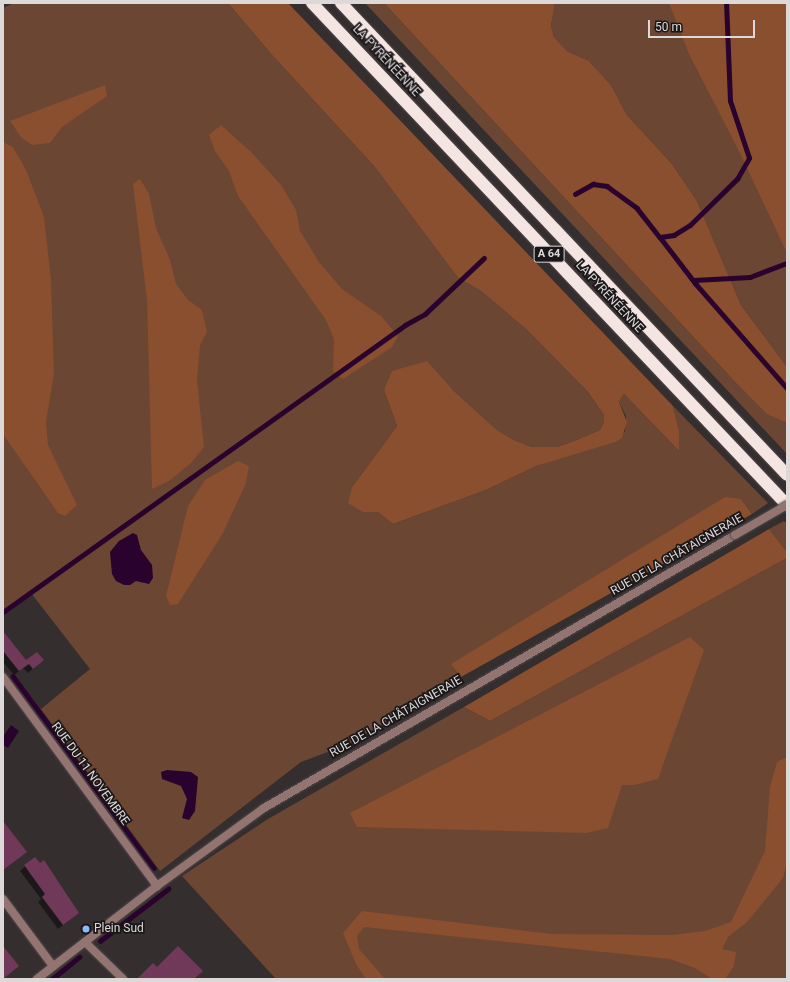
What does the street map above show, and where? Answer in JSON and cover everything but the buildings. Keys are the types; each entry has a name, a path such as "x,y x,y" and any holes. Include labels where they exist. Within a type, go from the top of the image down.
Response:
{"highway":[{"name":"LA PYRÉNÉENNE","path":"312,3 787,505"},
{"name":"LA PYRÉNÉENNE","path":"341,3 787,475"}],"street":[{"name":"RUE DE LA CHÂTAIGNERAIE","path":"37,979 157,886 264,808 787,505"},
{"name":"RUE DU 11 NOVEMBRE","path":"3,677 157,886"},
{"path":"3,899 53,966"},
{"path":"85,942 123,979"}],"shaded area":[{"path":"14,3 228,3 272,55 374,166 458,278 481,291 527,330 588,392 604,415 604,422 600,430 557,447 532,447 514,440 497,430 454,391 427,362 384,390 397,426 352,487 363,512 378,512 393,524 486,490 536,466 625,432 626,416 619,402 624,394 679,451 679,430 673,406 768,503 752,514 741,499 452,664 461,677 349,744 301,762 160,871 41,709 90,669 31,593 3,614 3,8"},
{"path":"228,3 288,3 673,406 679,430 679,451 624,394 619,402 627,422 622,438 615,442 536,466 486,490 393,524 378,512 363,512 348,503 352,487 397,426 384,390 392,371 427,361 454,391 497,430 514,440 532,447 557,447 600,430 604,422 604,415 588,392 527,330 481,291 458,278 374,166 272,55"},
{"path":"365,3 384,3 735,382 767,413 787,423 787,454"},
{"path":"384,3 555,3 551,26 554,37 567,51 589,61 611,85 627,115 672,164 697,201 741,305 787,367 787,423 767,414 735,382"},
{"path":"555,3 787,3 787,367 741,305 697,201 672,164 627,115 611,85 589,61 567,51 554,37 551,26"},
{"path":"669,3 787,3 787,253 741,155 689,54"},
{"path":"105,85 107,96 62,127 50,143 32,145 21,137 10,121"},
{"path":"221,125 252,153 281,185 296,210 300,231 319,262 342,289 381,316 398,336 392,347 343,379 333,372 334,339 326,320 238,196 229,171 215,151 209,135"},
{"path":"3,142 13,147 26,170 44,217 51,280 54,373 46,422 48,445 77,505 65,516 58,513 3,434"},
{"path":"140,179 149,194 156,228 170,260 176,284 188,300 202,310 207,332 200,345 197,380 204,447 191,463 169,481 152,489 147,300 133,184"},
{"path":"238,461 249,466 246,483 223,533 178,604 170,605 166,596 188,506 205,480"},
{"path":"725,497 741,499 752,514 461,677 451,664"},
{"path":"784,521 787,524 787,552 769,529"},
{"path":"769,529 787,552 787,558 490,721 464,707"},
{"path":"133,533 137,535 141,550 152,565 153,578 149,584 136,581 130,585 124,585 116,581 112,574 110,552 119,541"},
{"path":"787,558 787,979 276,979 182,876 268,819 464,707 490,721"},
{"path":"690,637 704,650 658,779 634,785 622,785 608,828 586,833 357,827 350,813"},
{"path":"11,725 19,731 8,748 3,745 3,737"},
{"path":"787,757 787,863 783,878 747,922 728,937 722,949 736,952 734,966 725,979 712,979 695,968 670,959 364,927 357,936 359,949 385,979 366,979 356,964 343,933 362,911 551,934 673,935 705,931 731,922 765,851 770,787 777,762"},
{"path":"167,770 191,772 198,777 195,811 189,820 182,818 187,799 181,786 162,779 161,772"}],"waterway":[{"path":"575,194 593,184 607,186 637,208 660,237 674,235 690,225 737,179 749,158 730,101 726,3"},
{"path":"660,237 696,284 787,388"},
{"path":"3,612 405,325 425,314 484,258"},
{"path":"694,280 750,277 787,263"},
{"path":"13,676 154,868"},
{"path":"100,941 168,889"},
{"path":"52,979 79,957"}],"place":[{"name":"Plein Sud","path":"86,929"}]}
